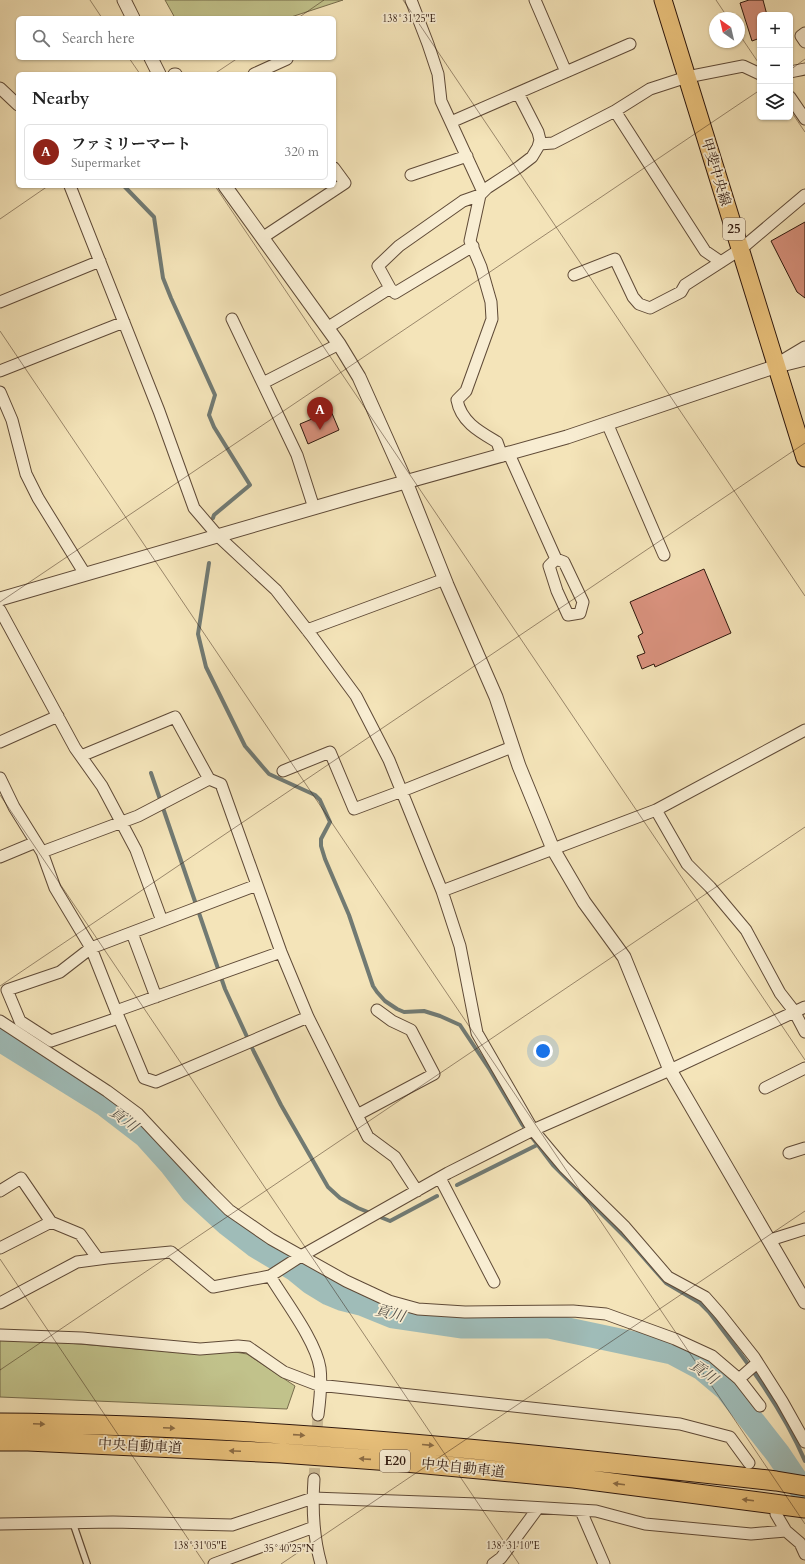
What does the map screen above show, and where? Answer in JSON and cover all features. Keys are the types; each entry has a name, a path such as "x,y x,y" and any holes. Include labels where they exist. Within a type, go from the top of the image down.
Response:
{"highway":[{"name":"中央自動車道","path":"0,1423 277,1433 407,1443 582,1459 776,1481 805,1486"},
{"name":"中央自動車道","path":"0,1441 274,1453 405,1462 574,1478 789,1509"}],"main road":[{"name":"甲斐中央線","path":"663,0 805,458"}],"street":[{"path":"124,0 132,16"},
{"path":"411,0 438,74 441,101 467,156 482,193 470,241 481,268 491,302 492,319 466,391 457,400 459,409 473,428 498,442 506,455 556,559 564,562 583,602 580,613 568,615 557,591 548,566 556,559"},
{"path":"535,0 566,72"},
{"path":"805,33 801,36 805,42"},
{"path":"451,122 630,44"},
{"path":"152,60 158,72"},
{"path":"258,72 285,60"},
{"path":"539,144 553,143 615,111 650,89 687,77 743,66 757,73"},
{"path":"793,72 805,70"},
{"path":"0,88 16,103"},
{"path":"473,246 396,293 390,288 378,266 399,246 418,232 463,201 482,193 532,156 540,140 538,132 518,94"},
{"path":"793,101 805,119"},
{"path":"615,111 705,251 721,262"},
{"path":"411,175 467,156"},
{"path":"262,238 345,183 336,171"},
{"path":"71,188 159,411 194,508 218,536 276,590 307,630 356,696 389,760 442,891 460,946 477,1033 533,1131 564,1167 625,1227 668,1277 705,1297 720,1314 757,1363 782,1401 805,1442"},
{"path":"226,188 339,344 360,377 406,482 445,579 496,697 519,766 553,849 584,902 624,957 670,1070 805,1302"},
{"path":"574,275 616,258 633,297 639,304 650,308 681,292 685,285 740,249 805,195"},
{"path":"0,302 100,261"},
{"path":"327,328 390,288"},
{"path":"232,319 297,455 314,508"},
{"path":"0,371 124,322"},
{"path":"263,383 339,344"},
{"path":"777,366 805,348"},
{"path":"0,599 314,508 567,437 777,366 805,359"},
{"path":"0,392 12,420 26,474 38,498 85,574"},
{"path":"607,423 664,555"},
{"path":"307,630 445,579"},
{"path":"0,610 81,756 102,786 136,850 162,921"},
{"path":"0,742 58,716"},
{"path":"81,756 175,717 209,780 221,784 281,952 308,1017 368,1137 395,1157 417,1191"},
{"path":"442,891 656,810 805,730"},
{"path":"283,771 330,752 354,809 512,747"},
{"path":"0,778 14,807 42,852 55,888 91,948 117,1015 144,1078 156,1082 308,1017"},
{"path":"42,852 121,822 209,780"},
{"path":"656,810 687,864 710,887 746,930 780,993 794,1012 805,1032"},
{"path":"0,857 36,842"},
{"path":"257,885 91,948 60,972 4,988 20,1021 51,1041 117,1015 156,997 281,952"},
{"path":"132,933 156,997"},
{"path":"0,1303 78,1262 98,1259 171,1252 213,1287 270,1276 301,1256 440,1178 520,1137 670,1070 805,1007"},
{"path":"357,1115 434,1074 412,1030 392,1021 377,1010"},
{"path":"0,1021 107,1091 138,1114 229,1210 301,1256 346,1280 389,1301 418,1309 465,1312 573,1311 606,1314 675,1339 712,1356 741,1376 760,1406"},
{"path":"765,1088 805,1068"},
{"path":"789,1153 805,1148"},
{"path":"0,1191 21,1178 51,1222 80,1234 98,1259"},
{"path":"440,1178 494,1282"},
{"path":"0,1248 51,1222"},
{"path":"770,1240 805,1228"},
{"path":"270,1276 310,1340 320,1367 321,1385 318,1415"},
{"path":"0,1335 82,1338 200,1349 238,1346 248,1347 284,1372 321,1385 680,1424 730,1437 749,1463"},
{"path":"741,1376 757,1363"},
{"path":"314,1479 314,1527 316,1546 321,1564"},
{"path":"0,1524 112,1522 232,1525 313,1498 477,1504 596,1512 645,1524 751,1534 786,1531 800,1543 805,1554"},
{"path":"493,1564 501,1558 538,1508"},
{"path":"786,1531 789,1509"},
{"path":"581,1511 604,1564"},
{"path":"214,1564 314,1527"}],"lane":[{"path":"73,1523 87,1564"}],"green space":[{"path":"165,0 343,0 294,16 174,16"},
{"path":"0,1340 32,1340 173,1352 229,1351 247,1354 295,1386 287,1409 0,1397"}],"building":[{"path":"749,0 763,0 766,12 757,12 757,39 752,41 745,19 745,12 743,12 740,3"},
{"path":"805,222 805,298 797,292 771,241"},
{"path":"331,411 339,430 308,444 300,424"},
{"path":"704,569 731,633 655,667 654,664 642,669 637,656 645,653 638,636 643,633 630,602"}],"waterway":[{"path":"126,188 154,217 163,278 215,395 209,415 214,427 250,485 214,515 213,518"},
{"path":"209,563 198,634 206,667 245,746 262,766 269,774 315,795 320,800 330,822 321,839 321,846 349,915 373,986 385,1001 397,1009 404,1012 424,1011 460,1025 490,1070 522,1124 553,1165 629,1241 666,1283 700,1303 709,1312 762,1384 796,1441 805,1461"},
{"path":"151,773 225,989 254,1052 281,1105 328,1187 340,1198 358,1208 390,1221 437,1196"},
{"name":"貢川","path":"0,1039 106,1105 145,1135 172,1165 193,1192 228,1224 255,1245 295,1269 311,1282 329,1293 361,1303 393,1316 461,1326 549,1326 672,1352 702,1368 727,1389 778,1454 805,1494"},
{"path":"457,1185 537,1145"}],"tunnel":[{"path":"314,1479 318,1415"}],"place":[{"name":"ファミリーマート","path":"320,430"}]}
